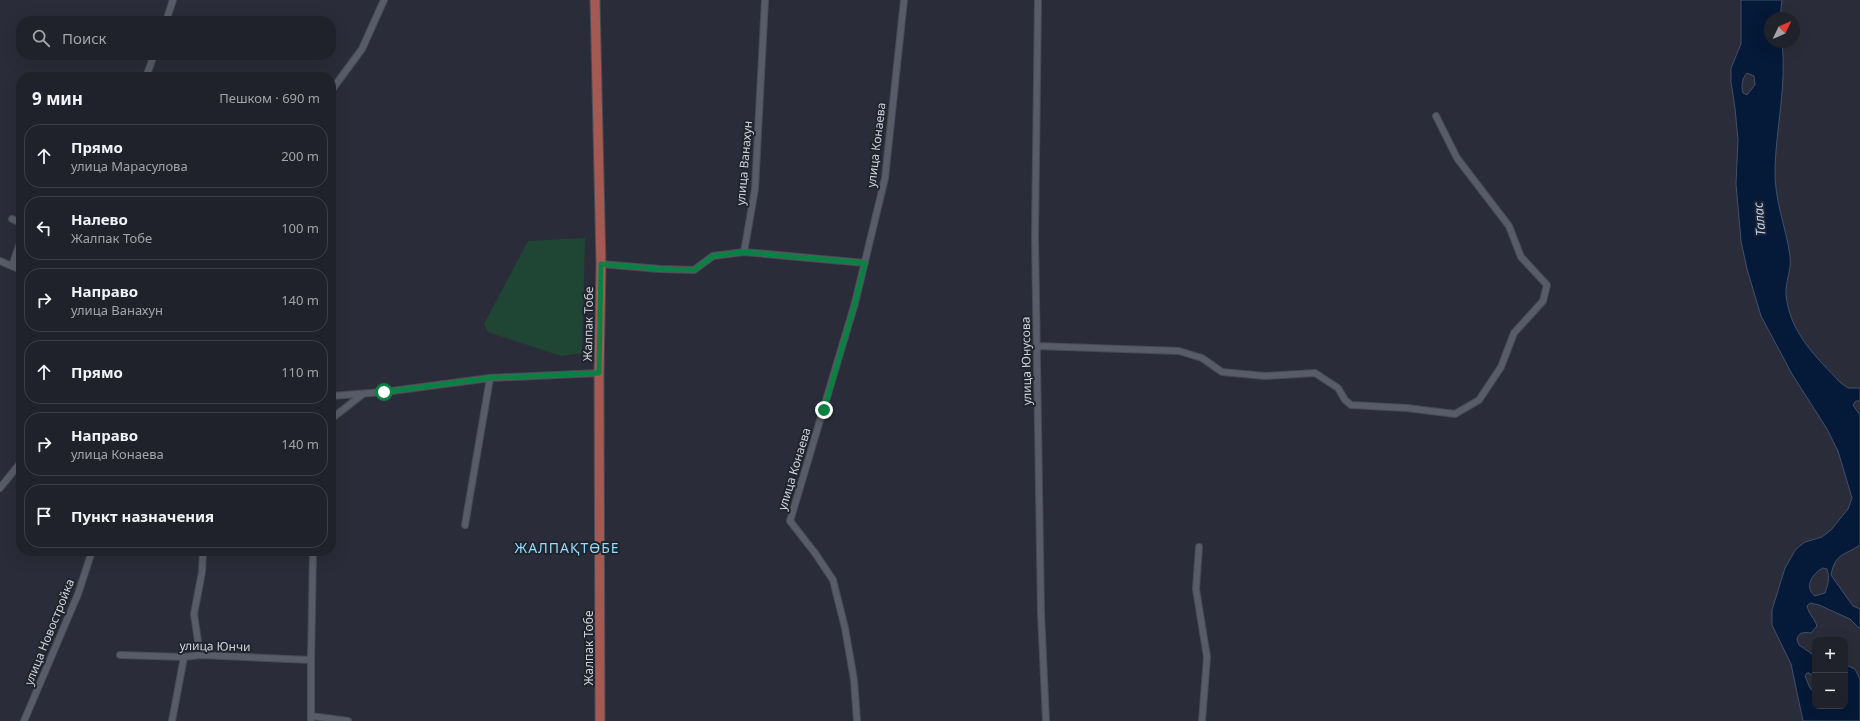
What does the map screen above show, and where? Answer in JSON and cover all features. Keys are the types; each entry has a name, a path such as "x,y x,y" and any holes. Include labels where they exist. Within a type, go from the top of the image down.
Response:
{"main road":[{"name":"Жалпак Тобе","path":"595,0 601,264 599,373 600,721"}],"street":[{"path":"168,16 173,0"},
{"path":"336,84 362,49 384,0"},
{"name":"улица Ванахун","path":"744,252 755,190 765,0"},
{"name":"улица Конаева","path":"857,721 854,680 845,628 833,580 790,520 853,311 885,178 904,0"},
{"name":"улица Юнусова","path":"1038,0 1035,237 1041,613 1046,721"},
{"path":"148,72 152,60"},
{"path":"1037,346 1179,351 1202,358 1222,372 1265,376 1315,373 1338,388 1344,400 1351,405 1407,408 1455,414 1479,400 1501,367 1514,333 1543,301 1547,285 1520,257 1510,226 1457,158 1436,116"},
{"path":"12,219 16,221"},
{"path":"601,264 694,270 713,256 744,252 865,263"},
{"path":"12,266 16,254"},
{"path":"0,260 16,268"},
{"path":"336,396 363,394 490,378 599,373"},
{"path":"465,525 490,378"},
{"path":"336,415 363,394"},
{"path":"0,488 16,468"},
{"path":"1199,547 1196,589 1207,657 1202,721"},
{"name":"улица Новостройка","path":"24,721 78,594 90,556"},
{"path":"200,655 194,614 202,572 203,556"},
{"path":"314,556 311,719 348,721"},
{"name":"улица Юнчи","path":"120,655 184,657 200,655 311,660"},
{"path":"172,721 184,657"}],"green space":[{"path":"585,238 582,353 561,356 488,332 484,324 528,241"}],"water":[{"name":"Талас","path":"1741,0 1782,0 1781,12 1764,12 1764,48 1782,48 1783,74 1775,180 1778,202 1790,256 1790,266 1786,285 1788,309 1799,333 1822,364 1848,388 1860,388 1860,401 1856,401 1853,405 1860,415 1860,545 1838,559 1831,575 1853,606 1860,609 1860,629 1850,619 1819,605 1810,603 1807,606 1817,626 1811,633 1800,634 1797,640 1799,645 1812,654 1812,675 1807,673 1805,676 1812,690 1812,709 1848,709 1848,666 1855,669 1860,679 1860,721 1803,721 1791,664 1772,625 1772,610 1785,568 1796,549 1805,542 1822,537 1831,530 1848,509 1852,498 1838,451 1827,429 1792,374 1761,316 1747,269 1741,241 1736,184 1738,140 1731,82 1731,68 1741,44","holes":["1747,73 1754,76 1755,85 1747,95 1743,93 1742,88 1744,77","1823,568 1827,569 1828,578 1825,593 1815,596 1810,589 1811,580 1819,570"]}],"district":[{"name":"ЖАЛПАҚТӨБЕ","path":"567,547"}],"route":[{"path":"384,392 490,378 599,373 601,264 694,270 713,256 744,252 865,263 824,410"}]}
